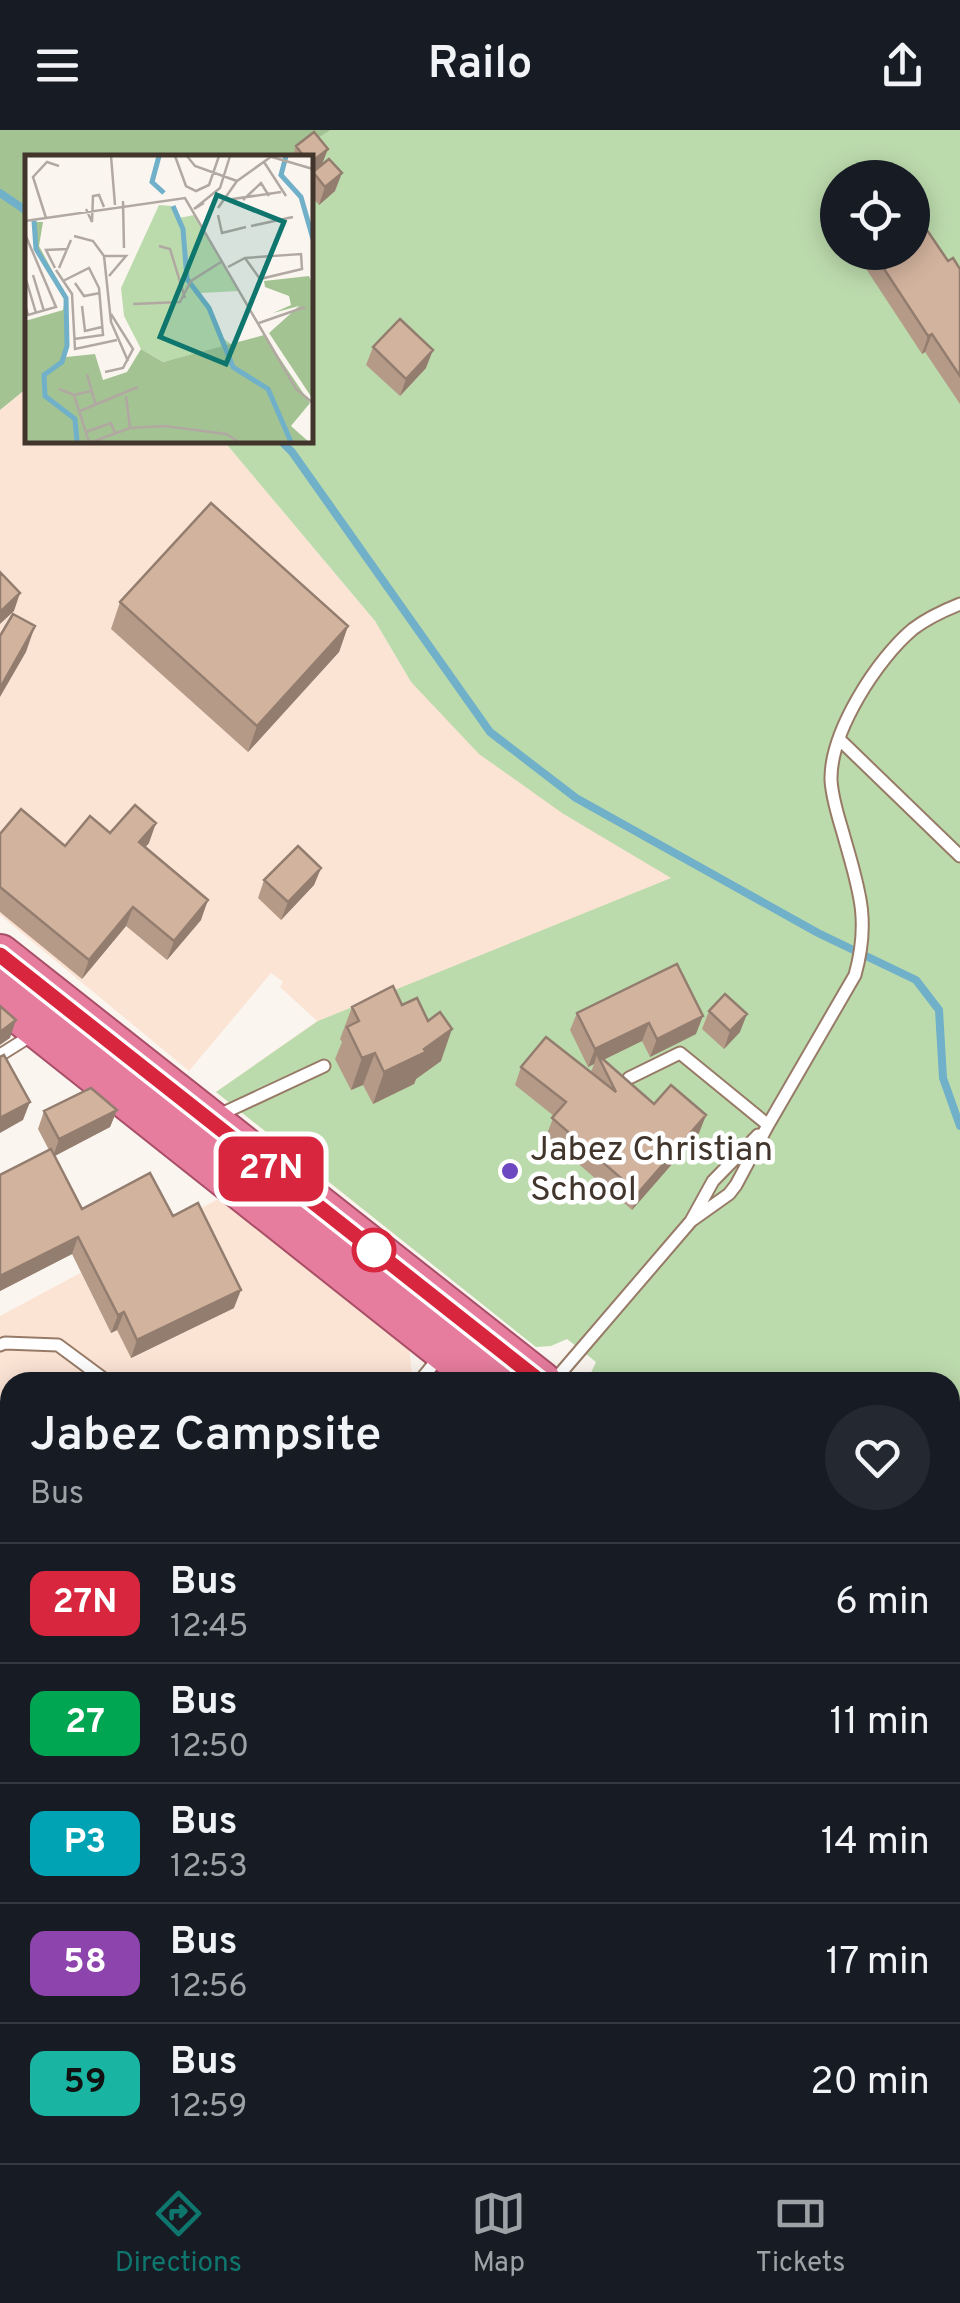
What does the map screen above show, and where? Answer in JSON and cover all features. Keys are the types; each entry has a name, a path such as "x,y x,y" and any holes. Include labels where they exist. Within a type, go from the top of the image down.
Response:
{"highway":[{"path":"0,955 209,1120 455,1337 478,1372"},
{"path":"0,998 455,1337 522,1372"}],"lane":[{"path":"690,1222 736,1185 855,975 864,923 831,778 839,740 856,702 882,660 915,627 960,604"},
{"path":"839,740 960,856"},
{"path":"0,1055 40,1030"},
{"path":"629,1078 680,1053 768,1125"},
{"path":"209,1120 324,1066"},
{"path":"562,1372 690,1222 713,1182 768,1125"},
{"path":"427,1372 455,1337"},
{"path":"0,1346 58,1345 94,1372"}],"shaded area":[{"path":"25,390 25,442 225,442 375,621 411,682 672,878 536,1347 216,1092 317,1021 280,987 283,982 271,973 189,1071 0,915 0,410"},
{"path":"220,1198 409,1346 412,1372 0,1372 0,1316"}],"green space":[{"path":"0,130 331,130 291,155 25,155 25,390 0,410"},
{"path":"331,130 960,130 960,1372 591,1372 596,1362 567,1339 536,1347 216,1092 318,1021 671,878 562,813 479,754 411,682 375,621 225,442 312,442 312,155 291,155"}],"building":[{"path":"314,132 328,149 312,161 312,155 303,155 296,146"},
{"path":"329,159 342,173 325,187 313,172"},
{"path":"930,234 948,261 953,258 960,269 960,376 932,334 928,336 885,270 930,270"},
{"path":"400,319 433,350 406,379 373,347"},
{"path":"211,503 348,626 257,726 120,602"},
{"path":"0,572 20,593 0,612"},
{"path":"13,614 35,626 0,688 0,636"},
{"path":"135,805 156,823 139,842 208,900 174,941 133,907 89,960 0,887 0,834 21,809 65,846 90,816 110,833"},
{"path":"298,846 321,868 288,902 264,880"},
{"path":"677,964 703,1016 657,1039 649,1023 595,1049 577,1013"},
{"path":"393,986 402,1005 417,998 428,1021 440,1012 452,1029 424,1049 426,1052 384,1072 375,1053 362,1058 347,1027 359,1021 352,1007"},
{"path":"725,994 747,1014 730,1031 709,1011"},
{"path":"0,1006 16,1020 0,1032"},
{"path":"546,1037 616,1092 597,1054 654,1104 671,1085 706,1115 638,1193 552,1118 566,1102 521,1067"},
{"path":"4,1055 30,1102 0,1118 0,1057"},
{"path":"91,1088 117,1110 59,1139 44,1111"},
{"path":"51,1149 82,1209 150,1173 173,1216 198,1203 241,1290 137,1340 124,1312 118,1315 78,1237 0,1276 0,1175"}],"waterway":[{"path":"0,193 25,210"},
{"path":"282,442 490,732 576,798 818,933 916,980 939,1010 943,1078 960,1126"}],"bus line":[{"name":"27N","path":"0,955 528,1372"}],"place":[{"name":"Jabez Christian School","path":"510,1171"}]}
